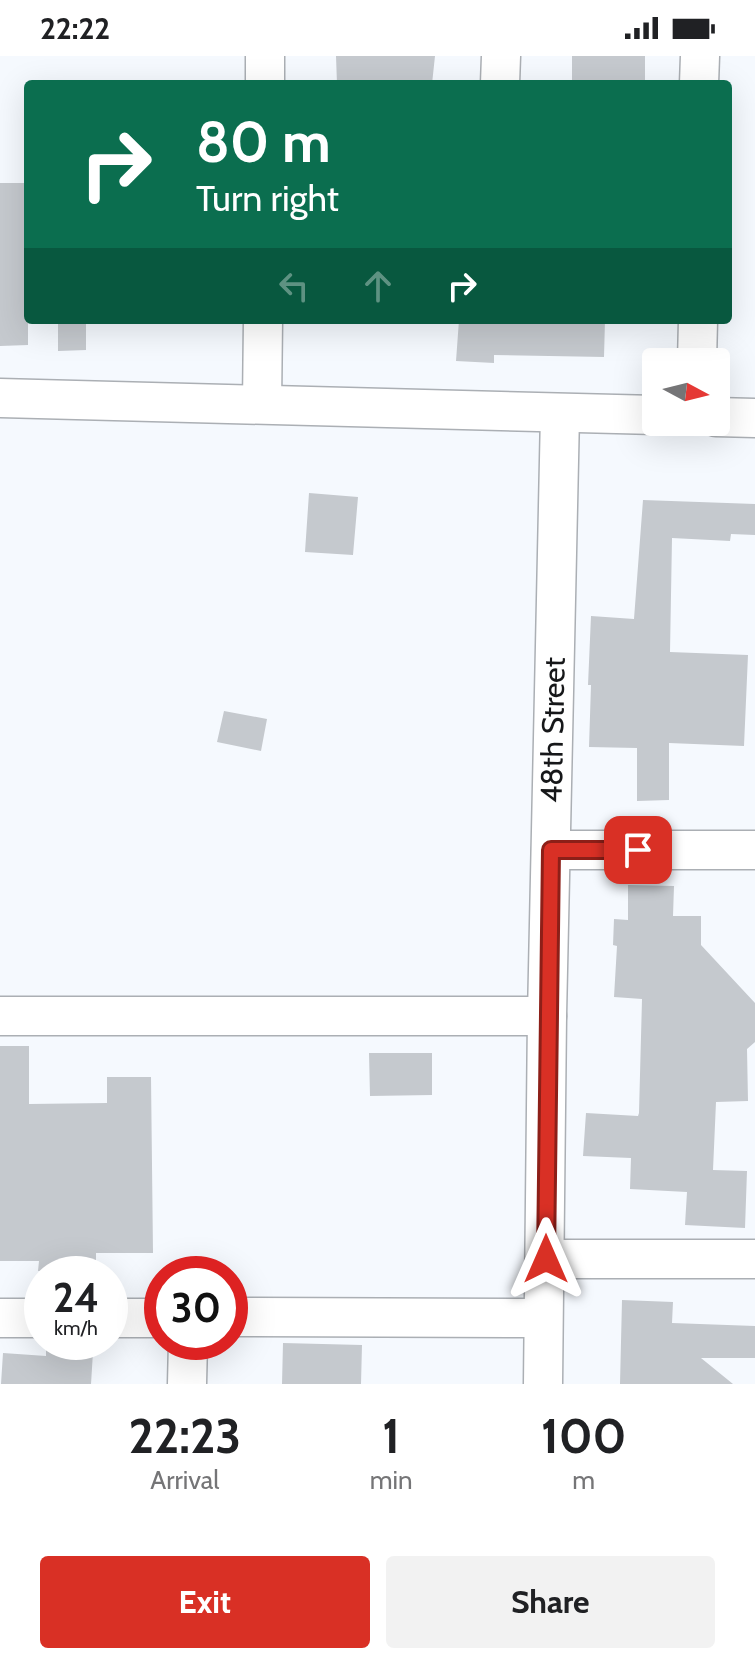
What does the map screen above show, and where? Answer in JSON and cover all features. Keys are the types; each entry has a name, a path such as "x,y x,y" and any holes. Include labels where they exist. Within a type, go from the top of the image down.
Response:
{"street":[{"path":"265,56 265,80"},
{"path":"500,80 501,56"},
{"path":"699,80 700,56"},
{"path":"262,404 263,324"},
{"path":"697,348 698,324"},
{"path":"0,398 642,415"},
{"name":"48th Street","path":"543,1384 547,1016 560,414"},
{"path":"730,417 755,418"},
{"path":"551,850 755,850"},
{"path":"0,1016 547,1016"},
{"path":"546,1259 755,1259"},
{"path":"248,1317 543,1318"},
{"path":"0,1318 24,1318"},
{"path":"187,1384 188,1360"}],"building":[{"path":"336,56 435,56 432,80 337,80"},
{"path":"572,56 645,56 645,80 572,80"},
{"path":"0,183 24,183 24,324 28,324 28,345 0,346"},
{"path":"58,324 86,324 86,350 58,351"},
{"path":"459,324 605,324 604,357 494,355 494,363 456,361"},
{"path":"309,493 358,497 353,555 305,552"},
{"path":"643,500 755,504 755,535 731,534 730,541 672,538 670,652 748,655 744,746 669,743 669,800 637,801 637,748 589,747 591,616 634,619"},
{"path":"224,711 267,719 261,751 217,742"},
{"path":"628,885 674,886 673,916 701,916 701,945 755,1003 755,1042 747,1049 748,1101 716,1102 713,1170 747,1171 745,1228 685,1225 687,1192 630,1189 631,1158 583,1156 586,1113 638,1116 639,1113 642,999 614,997 617,946 613,945 614,919 628,920"},
{"path":"0,1046 29,1046 29,1104 107,1103 107,1077 151,1077 153,1253 24,1256 24,1261 0,1261"},
{"path":"369,1053 432,1053 432,1095 370,1096"},
{"path":"622,1300 673,1302 672,1323 755,1326 755,1358 701,1358 733,1384 620,1384"},
{"path":"283,1343 362,1345 361,1384 282,1384"},
{"path":"3,1353 24,1354 24,1360 92,1360 91,1384 1,1384"}],"route":[{"path":"546,1259 551,850 638,850"}]}
